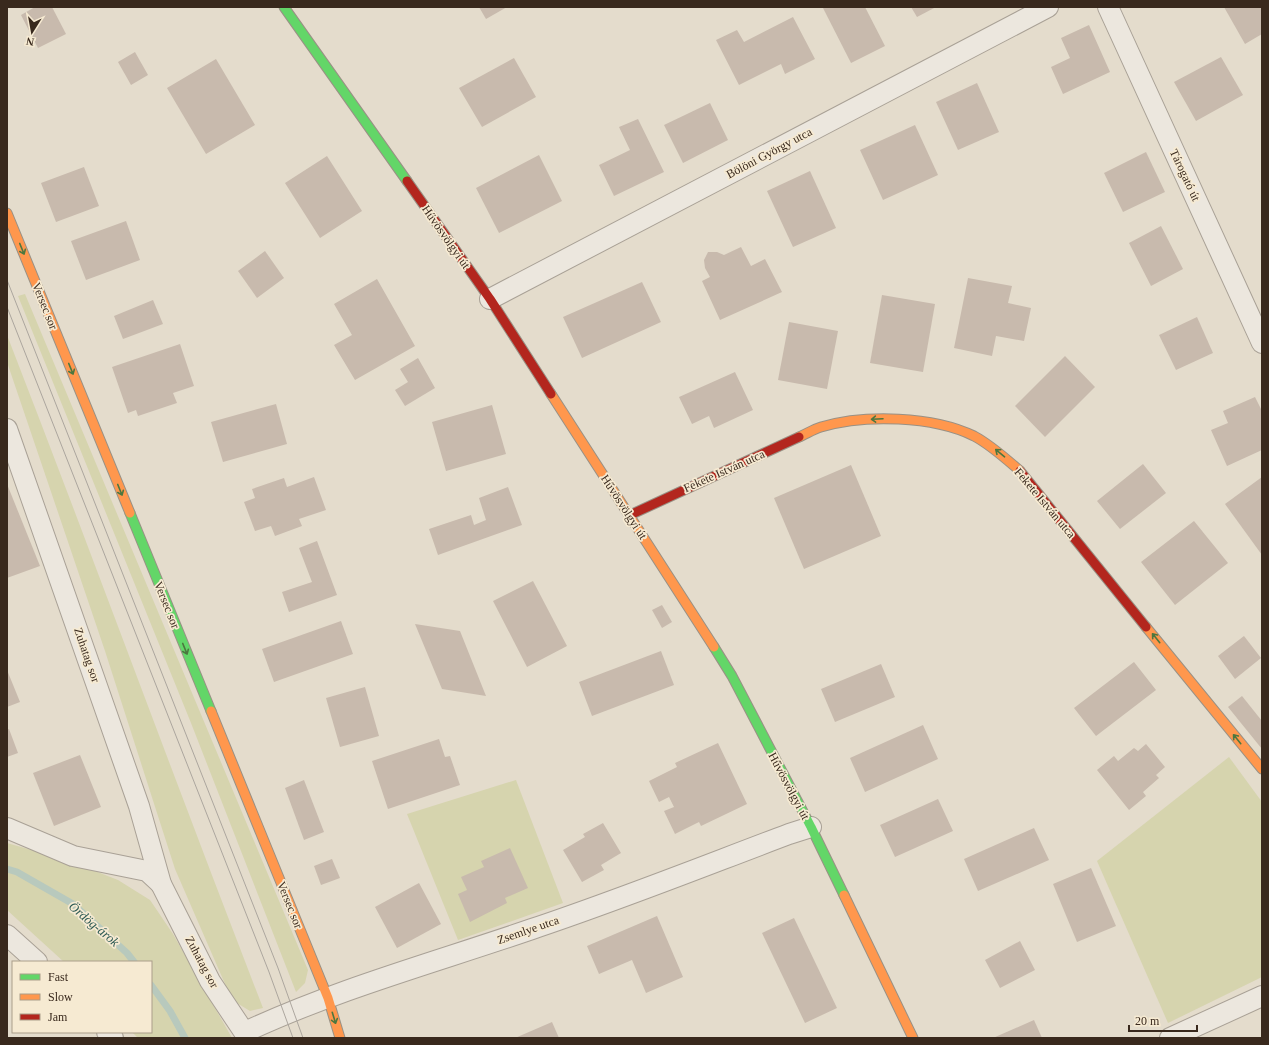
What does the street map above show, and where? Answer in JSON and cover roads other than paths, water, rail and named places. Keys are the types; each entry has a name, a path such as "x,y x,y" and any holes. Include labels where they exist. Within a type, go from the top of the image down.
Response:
{"street":[{"name":"Hűvösvölgyi út","path":"284,7 490,299 732,676 811,827 913,1038"},
{"name":"Bölöni György utca","path":"490,299 1048,7"},
{"name":"Tárogató út","path":"1108,7 1262,343"},
{"name":"Versec sor","path":"7,213 328,998 340,1038"},
{"name":"Fekete István utca","path":"630,515 821,427 848,421 883,419 918,421 945,426 972,435 997,450 1020,471 1262,769"},
{"name":"Zuhatag sor","path":"7,429 139,806 161,884 210,981 246,1035"},
{"name":"Zsemlye utca","path":"246,1035 328,998 551,923 811,827"},
{"name":"Zuhatag sor","path":"7,828 73,856 147,871 161,884"},
{"path":"7,935 36,961"},
{"path":"1170,1038 1262,996"}],"waterway":[{"name":"Ördög-árok","path":"7,869 17,872 73,904 127,953 133,961"},
{"name":"Ördög-árok","path":"152,986 170,1011 185,1038"}],"tram line":[{"path":"7,280 278,968 303,1038"},
{"path":"7,307 269,972 293,1038"}]}
